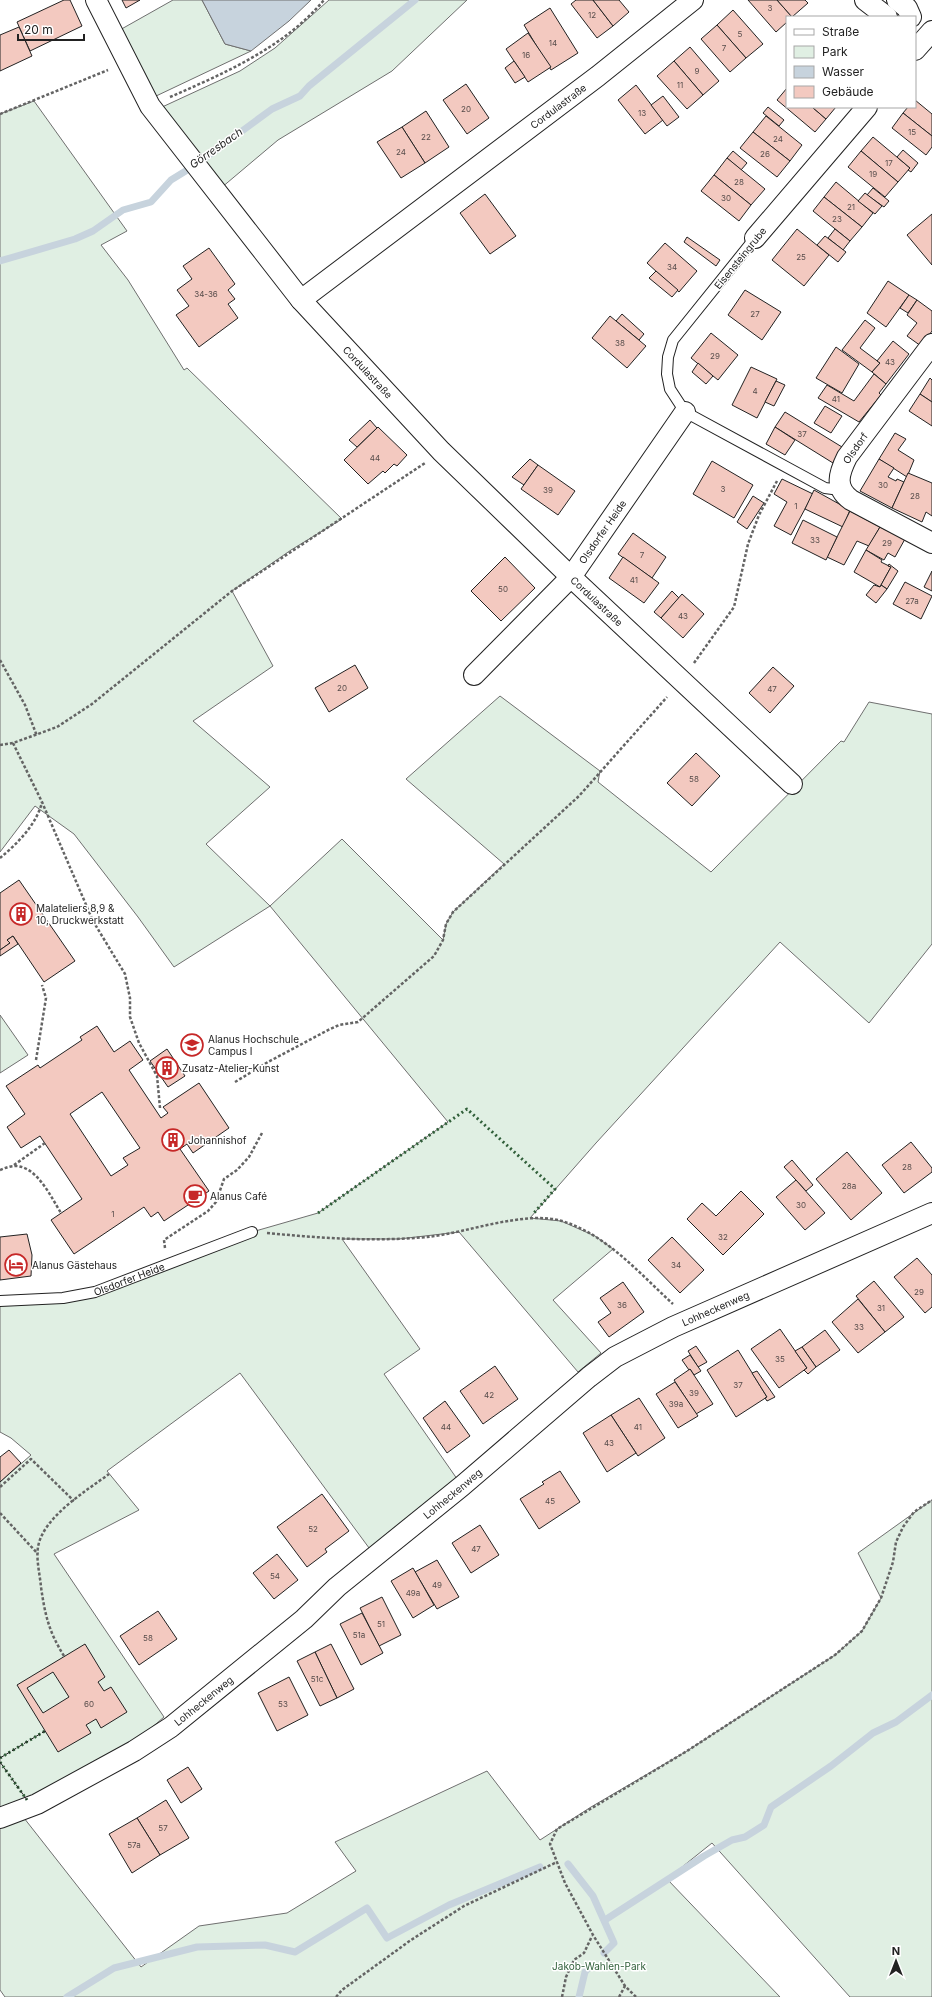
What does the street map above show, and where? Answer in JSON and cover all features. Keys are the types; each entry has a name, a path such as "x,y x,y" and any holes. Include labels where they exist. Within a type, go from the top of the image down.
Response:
{"street":[{"path":"96,0 150,106 301,300"},
{"name":"Cordulastraße","path":"693,0 598,76 301,300 441,451 571,577 792,784"},
{"path":"865,0 886,16"},
{"path":"897,0 907,8 911,16"},
{"path":"916,48 927,31"},
{"name":"Eisensteingrube","path":"755,238 866,108"},
{"name":"Olsdorf","path":"840,490 840,475 847,457 932,344"},
{"name":"Olsdorfer Heide","path":"474,674 571,577 692,416"},
{"path":"840,490 851,500 932,544"},
{"name":"Lohheckenweg","path":"0,1818 37,1804 134,1751 171,1727 304,1619 337,1587 462,1486 589,1376 615,1358 638,1344 690,1320 932,1212"}],"lane":[{"name":"Eisensteingrube","path":"692,416 670,389 667,374 668,357 673,340 755,238"},
{"path":"692,416 825,488 840,490"},
{"name":"Olsdorfer Heide","path":"0,1301 79,1296 95,1292 252,1232"}],"path":[{"path":"150,106 234,68 288,34 306,19 324,0"},
{"path":"0,114 127,62"},
{"path":"0,745 37,736 57,726 92,704 232,591 291,550 342,519 441,451"},
{"path":"235,1082 268,1062 330,1029 339,1025 358,1022 434,956 443,940 446,924 453,912 579,796 682,681 734,607 751,537 759,515 785,467"},
{"path":"0,660 25,704 37,736"},
{"path":"13,743 42,802 93,921 125,974 130,998 130,1018 139,1043 157,1076 160,1108"},
{"path":"0,858 36,818 42,802"},
{"path":"36,1060 46,998 42,985"},
{"path":"168,1264 164,1240 208,1212 216,1202 224,1179 237,1170 249,1157 262,1134"},
{"path":"0,1170 13,1166 45,1143"},
{"path":"13,1166 26,1169 33,1174 61,1213"},
{"path":"252,1232 355,1240 399,1239 459,1232 522,1219 560,1221 595,1236 613,1249 690,1320"},
{"path":"0,1487 31,1459 74,1501"},
{"path":"64,1656 50,1633 46,1620 38,1554 41,1536 60,1512 109,1474"},
{"path":"636,1997 625,1986 593,1935 565,1883 550,1844 558,1829 687,1751 835,1655 862,1630 881,1598 893,1562 896,1542 903,1527 914,1512 932,1500"},
{"path":"0,1513 38,1554"},
{"path":"336,1997 342,1990 411,1940 464,1906 557,1862"},
{"path":"562,1997 566,1977 574,1960 584,1953 593,1935"},
{"path":"619,1997 625,1986"}],"green space":[{"path":"173,0 202,0 225,44 251,51 154,97 118,31"},
{"path":"329,0 467,0 392,71 278,140 221,188 160,108 240,71 275,48"},
{"path":"34,101 127,231 101,245 128,280 184,370 187,368 342,519 291,550 232,591 273,666 193,721 270,787 206,844 270,906 174,967 138,917 74,834 35,806 0,852 0,114"},
{"name":"Jakob-Wahlen-Park","path":"500,696 600,771 598,782 711,872 841,741 844,742 869,702 932,714 932,944 869,1023 780,942 596,1143 530,1218 561,1221 595,1236 613,1249 553,1300 601,1353 578,1372 459,1232 399,1239 342,1239 420,1349 384,1374 462,1486 375,1556 240,1373 107,1471 139,1510 54,1554 164,1717 142,1736 24,1818 141,1967 199,1926 287,1913 356,1871 335,1842 487,1771 540,1840 591,1807 687,1751 835,1655 862,1631 881,1598 858,1553 932,1500 932,1997 850,1997 712,1843 667,1879 780,1997 5,1997 0,1990 0,1482 31,1455 11,1438 0,1432 0,1301 63,1298 252,1232 318,1213 448,1122 270,906 342,839 443,940 446,924 453,912 504,864 406,779"},
{"path":"0,1015 28,1055 0,1073"}],"water":[{"path":"202,0 311,0 289,21 251,51 225,44"}],"building":[{"path":"64,0 70,0 82,26 30,51 17,22"},
{"path":"122,0 140,0 126,8"},
{"path":"576,0 593,0 613,26 597,38 571,4"},
{"path":"593,0 619,0 629,12 613,26"},
{"path":"748,0 777,0 791,16 786,16 786,23 776,32"},
{"path":"777,0 805,0 808,3 793,16 791,16"},
{"path":"550,8 578,53 551,70 524,25"},
{"path":"733,10 763,44 746,58 717,25"},
{"path":"717,25 746,58 730,72 701,39"},
{"path":"19,27 32,56 0,71 0,35"},
{"path":"528,33 551,67 528,82 506,49"},
{"path":"690,47 719,81 703,95 674,61"},
{"path":"514,61 525,77 515,83 505,68"},
{"path":"674,61 703,95 687,109 657,76"},
{"path":"466,84 489,118 467,134 443,100"},
{"path":"636,85 663,120 645,134 618,100"},
{"path":"786,89 786,108 777,100"},
{"path":"663,96 679,117 667,126 651,105"},
{"path":"916,101 932,114 932,136 903,113 907,108 916,108"},
{"path":"768,107 784,120 779,126 763,113"},
{"path":"786,108 813,108 826,119 815,132"},
{"path":"813,108 835,108 826,119"},
{"path":"426,111 449,147 425,163 402,127"},
{"path":"903,113 932,136 932,147 926,155 892,128"},
{"path":"766,116 802,145 790,161 753,132"},
{"path":"402,127 425,163 401,178 377,142"},
{"path":"753,132 790,161 777,177 740,148"},
{"path":"873,137 910,168 898,182 861,151"},
{"path":"903,150 918,163 911,172 908,170 910,168 897,157"},
{"path":"733,151 747,163 741,170 727,158"},
{"path":"861,151 898,182 885,197 848,167"},
{"path":"727,158 765,189 751,205 714,175"},
{"path":"714,175 751,205 739,221 701,191"},
{"path":"836,182 873,213 862,227 824,197"},
{"path":"873,188 889,201 884,207 867,195"},
{"path":"865,193 882,206 875,214 858,201"},
{"path":"485,194 516,236 490,254 460,213"},
{"path":"824,197 862,227 850,241 813,211"},
{"path":"932,214 932,265 907,235"},
{"path":"797,229 829,255 804,286 772,260"},
{"path":"835,229 850,241 843,250 828,238"},
{"path":"825,236 846,252 838,262 817,245"},
{"path":"687,237 720,260 716,266 684,242"},
{"path":"665,243 697,271 679,292 647,263"},
{"path":"209,248 235,284 228,290 235,299 228,304 238,318 199,347 176,315 189,306 177,290 192,279 183,266"},
{"path":"656,271 678,290 672,297 649,278"},
{"path":"888,281 909,295 886,327 867,313"},
{"path":"745,290 781,312 762,340 728,315"},
{"path":"909,295 917,300 908,313 900,308"},
{"path":"917,300 932,311 932,331 921,346 907,336 917,323 907,315"},
{"path":"622,314 644,334 639,340 616,321"},
{"path":"610,316 646,346 627,368 592,338"},
{"path":"865,320 875,328 860,348 880,363 872,372 842,350"},
{"path":"711,333 738,355 718,380 691,358"},
{"path":"893,341 909,354 886,384 872,372 880,363 877,361"},
{"path":"836,347 859,364 842,393 816,378"},
{"path":"698,363 713,376 706,384 692,372"},
{"path":"751,367 777,379 757,418 732,405"},
{"path":"874,374 886,384 879,393 881,395 859,422 818,398 827,385 854,401"},
{"path":"930,378 932,380 932,402 920,394"},
{"path":"776,381 785,385 774,406 765,402"},
{"path":"920,394 932,402 932,426 909,411"},
{"path":"825,406 842,416 831,433 814,423"},
{"path":"785,412 842,447 833,463 775,427"},
{"path":"370,420 377,428 357,447 349,440"},
{"path":"378,427 407,455 397,466 394,464 385,473 383,471 368,484 344,460"},
{"path":"775,427 795,440 785,455 766,444"},
{"path":"895,433 906,439 898,450 914,460 907,477 879,459"},
{"path":"530,459 538,465 524,485 512,477"},
{"path":"879,459 894,468 888,477 896,481 897,479 904,482 892,508 860,491"},
{"path":"712,461 753,485 734,518 693,494"},
{"path":"538,465 575,491 558,515 521,489"},
{"path":"908,473 932,483 932,516 926,512 922,522 892,508"},
{"path":"782,479 813,494 791,535 774,526 787,502 774,494"},
{"path":"814,490 850,510 843,527 805,509"},
{"path":"753,496 764,503 747,529 737,522"},
{"path":"850,511 880,527 869,546 857,541 844,565 827,557"},
{"path":"803,520 837,537 826,560 792,543"},
{"path":"880,527 905,539 895,557 888,553 884,560 866,550"},
{"path":"633,533 666,557 652,578 618,554"},
{"path":"866,550 882,560 881,562 891,567 880,587 854,572"},
{"path":"505,557 535,588 501,621 471,591"},
{"path":"623,557 659,583 644,603 609,578"},
{"path":"889,564 898,571 887,589 881,585 891,567 888,566"},
{"path":"932,571 932,591 924,587"},
{"path":"905,582 932,596 921,619 893,604"},
{"path":"874,585 880,587 881,585 887,589 876,603 866,595"},
{"path":"672,591 679,598 661,618 654,612"},
{"path":"682,594 704,614 683,638 661,618"},
{"path":"355,665 368,688 329,712 315,688"},
{"path":"773,667 794,686 770,713 749,693"},
{"path":"696,753 720,776 692,806 667,783"},
{"name":"Malateliers 8,9 & 10, Druckwerkstatt","path":"19,880 75,961 44,982 13,936 7,940 10,943 0,950 0,893"},
{"path":"13,936 18,944 0,956 0,950 10,943 7,940"},
{"name":"Johannishof","path":"97,1026 114,1052 130,1041 143,1060 129,1070 161,1118 168,1113 163,1107 199,1083 229,1128 193,1153 187,1144 180,1149 209,1191 164,1221 158,1212 151,1217 144,1207 74,1254 51,1220 82,1199 40,1136 21,1148 7,1127 25,1114 6,1086 38,1065 40,1068 82,1040 80,1037","holes":["102,1092 140,1148 123,1158 128,1165 111,1176 70,1114"]},
{"name":"Zusatz-Atelier-Kunst","path":"167,1049 185,1076 168,1087 150,1061"},
{"path":"911,1142 932,1168 932,1172 904,1193 882,1165"},
{"path":"847,1152 882,1193 851,1220 816,1179"},
{"path":"792,1160 813,1185 806,1191 784,1167"},
{"path":"796,1180 825,1213 805,1230 776,1197"},
{"path":"741,1191 764,1214 723,1255 687,1219 702,1203 716,1216"},
{"name":"Alanus Gästehaus","path":"27,1234 32,1255 31,1276 0,1280 0,1237"},
{"path":"672,1237 704,1270 680,1293 648,1260"},
{"path":"917,1258 932,1275 932,1307 925,1313 894,1277"},
{"path":"874,1281 904,1317 885,1332 856,1296"},
{"path":"623,1282 644,1312 609,1337 598,1322 611,1313 600,1298"},
{"path":"858,1299 885,1332 858,1353 832,1322"},
{"path":"780,1329 807,1368 779,1388 751,1349"},
{"path":"825,1330 840,1350 816,1367 802,1347"},
{"path":"696,1346 707,1362 698,1367 688,1351"},
{"path":"802,1347 816,1367 808,1374 804,1370 807,1368 795,1351"},
{"path":"738,1350 767,1397 736,1417 707,1370"},
{"path":"690,1355 701,1371 694,1375 682,1360"},
{"path":"495,1366 518,1399 483,1424 460,1391"},
{"path":"690,1369 713,1404 696,1414 674,1380"},
{"path":"757,1371 775,1397 767,1401 765,1398 767,1397 752,1373"},
{"path":"675,1382 698,1416 678,1428 656,1394"},
{"path":"639,1398 665,1438 638,1456 611,1415"},
{"path":"445,1401 470,1436 447,1453 423,1418"},
{"path":"611,1415 636,1453 607,1472 583,1433"},
{"path":"9,1450 21,1463 0,1482 0,1457"},
{"path":"560,1471 580,1502 539,1529 520,1499 544,1484 542,1482"},
{"path":"322,1494 349,1531 325,1549 327,1552 307,1567 277,1527"},
{"path":"480,1525 499,1555 471,1573 452,1543"},
{"path":"277,1554 298,1580 274,1599 253,1573"},
{"path":"437,1560 459,1597 437,1609 415,1572"},
{"path":"413,1568 434,1605 413,1618 391,1581"},
{"path":"382,1597 401,1635 379,1646 360,1608"},
{"path":"158,1611 177,1639 139,1665 120,1636"},
{"path":"362,1613 383,1653 361,1665 340,1624"},
{"path":"85,1644 105,1677 98,1682 104,1691 111,1687 127,1712 101,1728 96,1719 86,1725 91,1733 58,1752 17,1685","holes":["53,1672 69,1697 43,1713 27,1688"]},
{"path":"331,1644 354,1689 337,1698 315,1652"},
{"path":"315,1652 337,1698 320,1706 297,1661"},
{"path":"289,1677 308,1715 277,1731 258,1693"},
{"path":"188,1767 202,1789 181,1803 167,1780"},
{"path":"166,1800 189,1838 160,1855 137,1818"},
{"path":"137,1818 160,1855 132,1873 109,1834"}],"waterway":[{"name":"Görresbach","path":"0,261 75,239 93,231 123,210 151,202 171,180 197,164 272,109 300,96 309,86 415,0"},
{"path":"605,1920 704,1856 732,1840 745,1837 764,1825 771,1807 831,1766 873,1733 896,1722 932,1695"},
{"path":"568,1864 593,1896 614,1943 604,1953"},
{"path":"67,1997 114,1968 197,1947 265,1945 295,1952 367,1908 387,1938 449,1905 540,1867"},
{"path":"579,1997 585,1972 590,1966"}],"hedge":[{"path":"318,1213 467,1109 555,1189 534,1213"},
{"path":"0,1758 45,1731"},
{"path":"0,1762 27,1800"}],"fence":[{"path":"0,1758 45,1731"},
{"path":"0,1762 27,1800"}],"place":[{"name":"Malateliers 8,9 & 10, Druckwerkstatt","path":"21,914"},
{"name":"Alanus Hochschule Campus I","path":"192,1045"},
{"name":"Zusatz-Atelier-Kunst","path":"167,1068"},
{"name":"Johannishof","path":"173,1140"},
{"name":"Alanus Café","path":"195,1196"},
{"name":"Alanus Gästehaus","path":"16,1265"}]}
